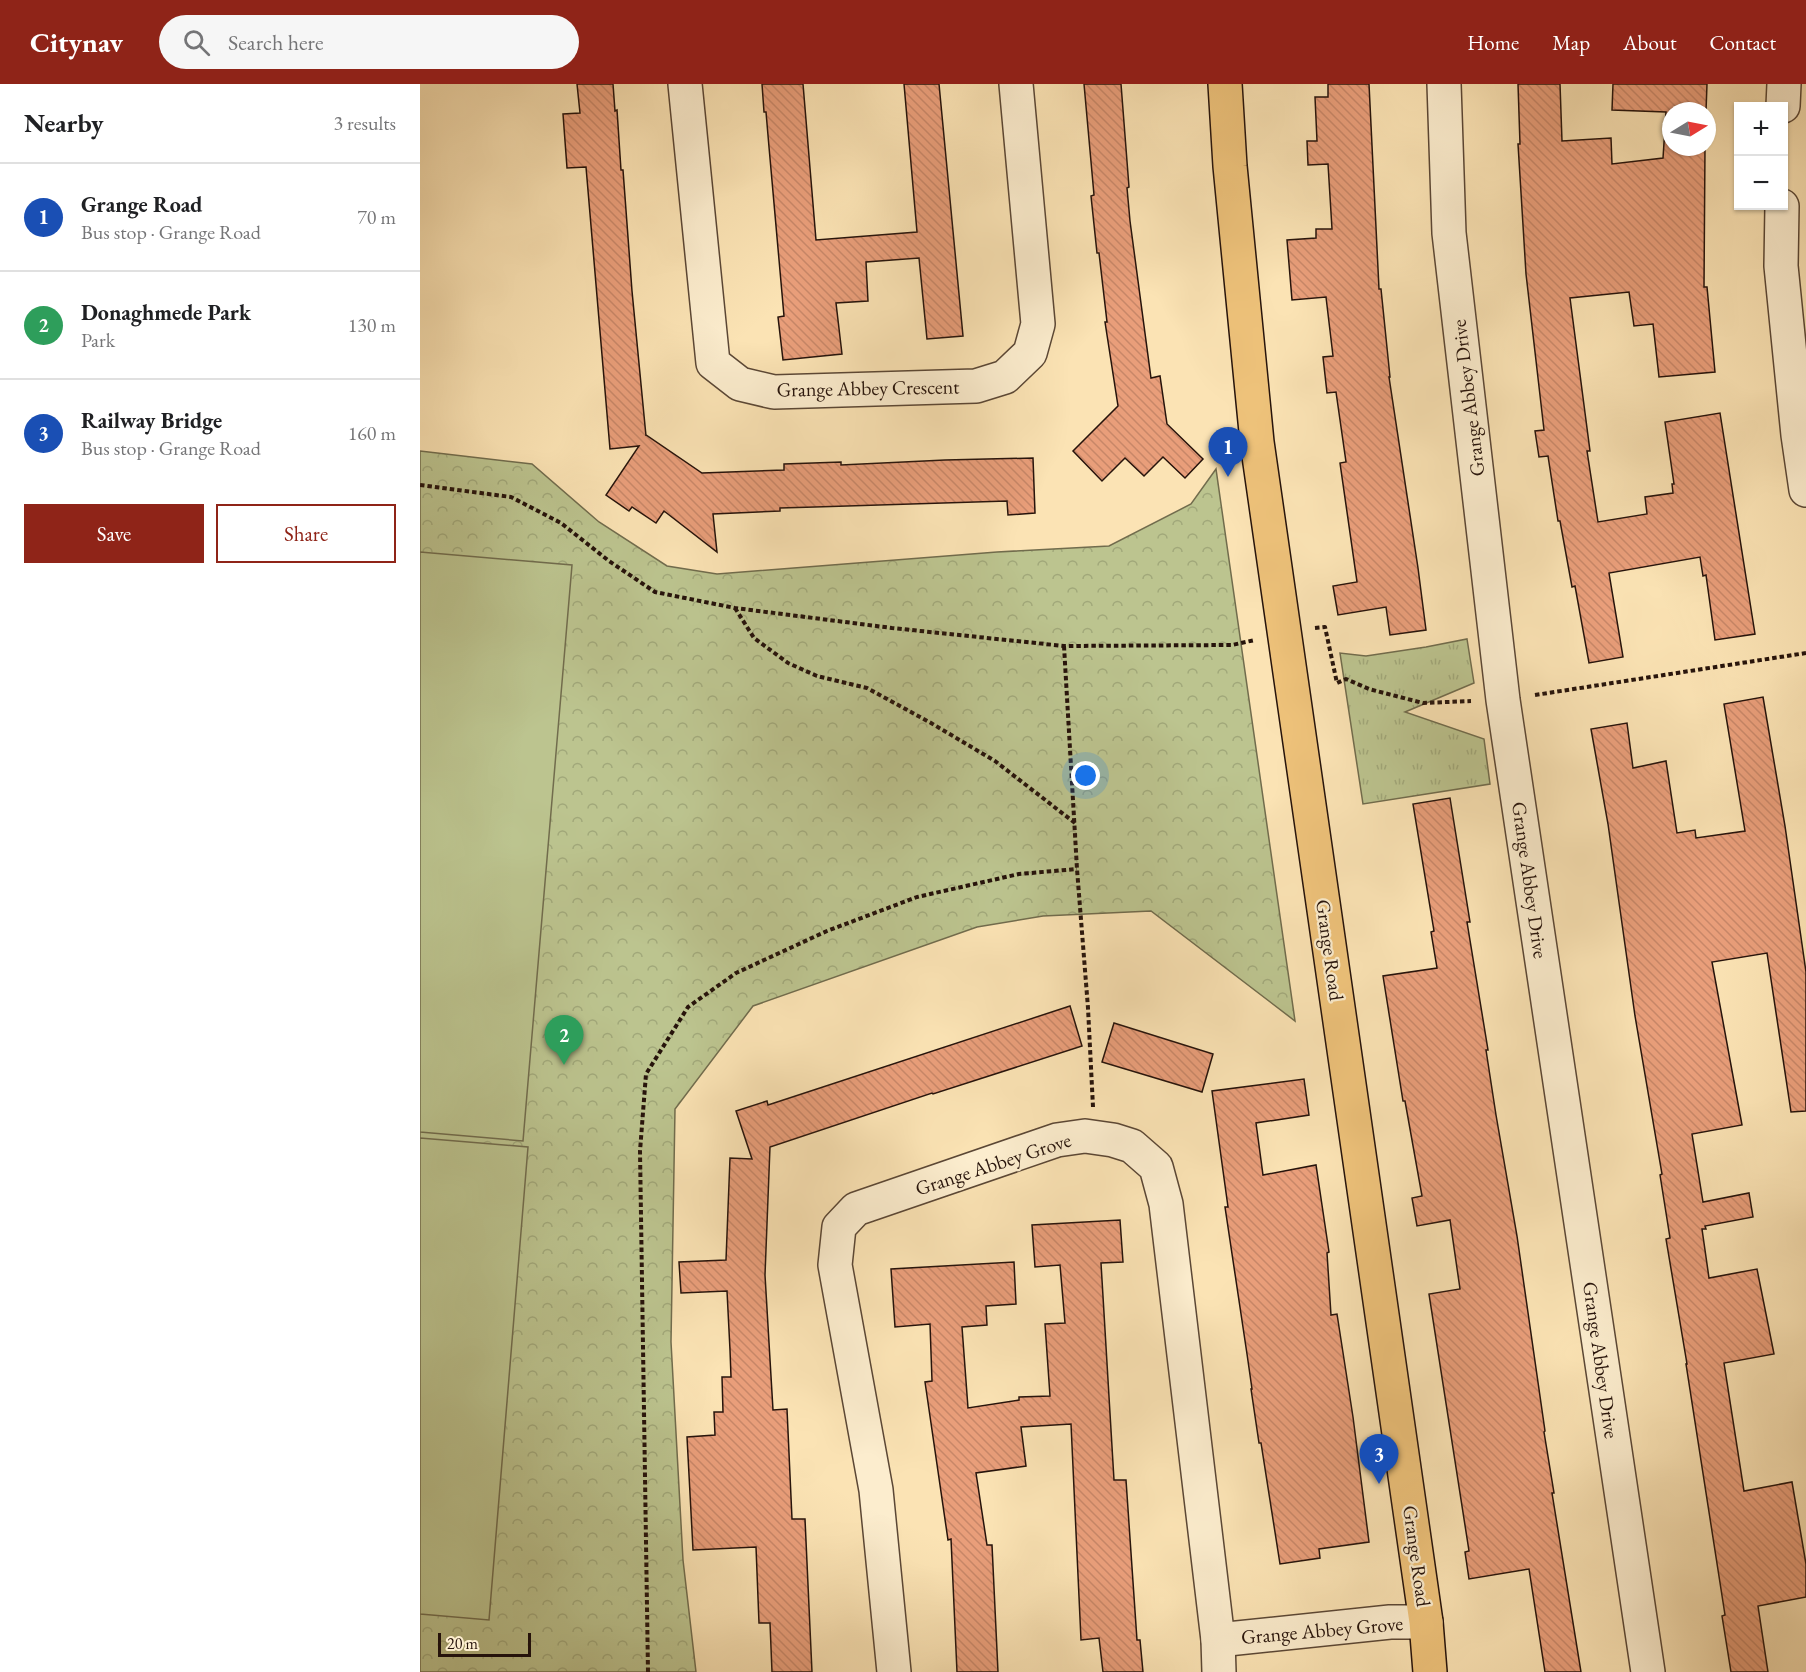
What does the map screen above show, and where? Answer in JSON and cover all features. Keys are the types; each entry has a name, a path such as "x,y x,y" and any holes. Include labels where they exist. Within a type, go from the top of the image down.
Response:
{"main road":[{"name":"Grange Road","path":"1225,84 1230,166 1257,442 1426,1622 1430,1672"}],"street":[{"name":"Grange Abbey Crescent","path":"685,84 713,363 740,384 774,392 975,386 1005,377 1030,353 1038,324 1016,84"},
{"name":"Grange Abbey Drive","path":"1444,84 1449,233 1503,700 1648,1672"},
{"path":"1783,102 1784,84"},
{"path":"1782,210 1781,266 1798,435 1806,490"},
{"name":"Grange Abbey Grove","path":"894,1672 876,1490 836,1266 839,1227 856,1209 1057,1140 1085,1136 1113,1140 1132,1146 1156,1167 1166,1204 1218,1640 1219,1672"},
{"name":"Grange Abbey Grove","path":"1218,1640 1390,1622 1426,1622"}],"path":[{"path":"420,485 511,497 561,523 609,561 655,592 735,608 892,628 1064,646 1232,645 1285,632"},
{"path":"735,608 754,638 788,663 817,676 867,688 931,723 995,761 1075,823"},
{"path":"1064,646 1093,1105 1085,1136"},
{"path":"648,1672 640,1151 646,1074 688,1007 736,973 827,931 917,897 1019,874 1077,869"}],"green space":[{"path":"420,451 532,464 599,522 667,566 717,574 997,552 1109,546 1191,504 1216,469 1295,1021 1151,911 1043,916 977,927 753,1006 675,1109 671,1342 683,1560 696,1672 420,1672"},
{"path":"420,552 572,565 523,1141 420,1132"},
{"path":"1467,639 1474,683 1405,712 1484,739 1490,784 1363,804 1340,653 1366,656"},
{"path":"420,1138 528,1147 489,1620 420,1614"}],"building":[{"path":"577,84 613,84 621,170 623,170 646,436 702,473 784,470 784,464 841,462 841,465 1033,458 1035,513 1008,515 1007,501 780,508 780,511 713,514 717,552 664,511 656,523 632,507 629,511 606,495 639,446 610,449 586,167 567,168 563,114 580,113"},
{"path":"762,84 803,84 816,240 917,232 904,84 939,84 963,336 927,339 919,258 866,262 868,301 836,303 842,354 783,360 778,317 784,316"},
{"path":"1084,84 1121,84 1130,221 1151,378 1160,376 1167,424 1203,459 1185,478 1163,457 1144,476 1125,458 1102,481 1073,451 1118,406 1105,322 1107,322 1099,253 1097,253"},
{"path":"1328,84 1369,84 1379,289 1381,289 1389,377 1426,630 1390,635 1386,607 1338,615 1333,586 1357,582 1340,463 1346,462 1336,392 1327,393 1323,357 1333,356 1326,297 1292,300 1287,240 1316,238 1316,229 1332,229 1328,164 1308,165 1307,141 1317,141 1315,97 1328,97"},
{"path":"1518,84 1560,84 1562,141 1611,138 1612,164 1663,158 1663,156 1705,156 1704,287 1707,287 1715,372 1659,377 1653,324 1634,326 1629,292 1570,298 1590,451 1587,451 1598,522 1647,514 1645,497 1673,493 1672,484 1674,484 1665,422 1720,413 1755,634 1715,640 1706,575 1703,576 1700,557 1609,573 1623,657 1589,663 1575,586 1572,587 1560,521 1558,521 1548,456 1539,457 1535,431 1544,430 1526,274 1518,144 1520,144"},
{"path":"1613,84 1707,84 1706,102 1662,102 1662,112 1612,110"},
{"path":"1763,697 1785,826 1806,972 1806,1111 1791,1112 1767,953 1712,962 1742,1125 1692,1134 1703,1202 1749,1193 1753,1217 1705,1226 1706,1229 1702,1229 1709,1278 1757,1269 1774,1354 1724,1363 1744,1491 1792,1482 1806,1564 1806,1597 1758,1606 1768,1672 1731,1672 1722,1616 1725,1615 1666,1239 1670,1238 1660,1175 1662,1174 1635,1016 1608,824 1591,729 1627,723 1633,768 1666,761 1677,833 1695,830 1696,838 1745,831 1724,704"},
{"path":"1450,798 1470,922 1467,922 1488,1050 1486,1050 1517,1236 1554,1493 1552,1493 1581,1672 1545,1672 1529,1569 1469,1579 1465,1552 1469,1551 1429,1294 1460,1289 1450,1220 1417,1226 1412,1198 1422,1196 1405,1101 1403,1101 1383,976 1437,968 1431,932 1434,931 1413,804"},
{"path":"1070,1006 1082,1046 770,1147 765,1275 773,1410 787,1409 792,1519 805,1519 812,1672 772,1672 770,1623 759,1623 756,1547 693,1550 687,1437 715,1435 714,1412 723,1412 722,1377 731,1377 730,1350 727,1291 681,1293 679,1262 726,1260 730,1158 752,1159 736,1111 767,1101 768,1105"},
{"path":"1114,1023 1213,1054 1202,1092 1102,1062"},
{"path":"1304,1079 1309,1115 1256,1123 1263,1175 1316,1165 1329,1252 1327,1253 1331,1315 1337,1314 1369,1542 1319,1549 1320,1558 1280,1564 1251,1389 1225,1207 1228,1207 1212,1091"},
{"path":"1120,1220 1123,1262 1101,1263 1114,1480 1126,1480 1137,1640 1140,1640 1143,1672 1103,1672 1099,1638 1081,1640 1071,1424 1021,1427 1026,1466 976,1473 987,1545 992,1545 998,1672 957,1672 951,1539 948,1540 925,1382 932,1381 930,1324 895,1327 891,1269 1014,1262 1016,1304 986,1306 987,1325 962,1327 968,1408 1019,1400 1019,1397 1050,1396 1045,1324 1065,1323 1060,1265 1035,1267 1032,1225"}],"place":[{"name":"Grange Road","path":"1228,477"},
{"name":"Donaghmede Park","path":"564,1065"},
{"name":"Railway Bridge","path":"1379,1484"}]}
